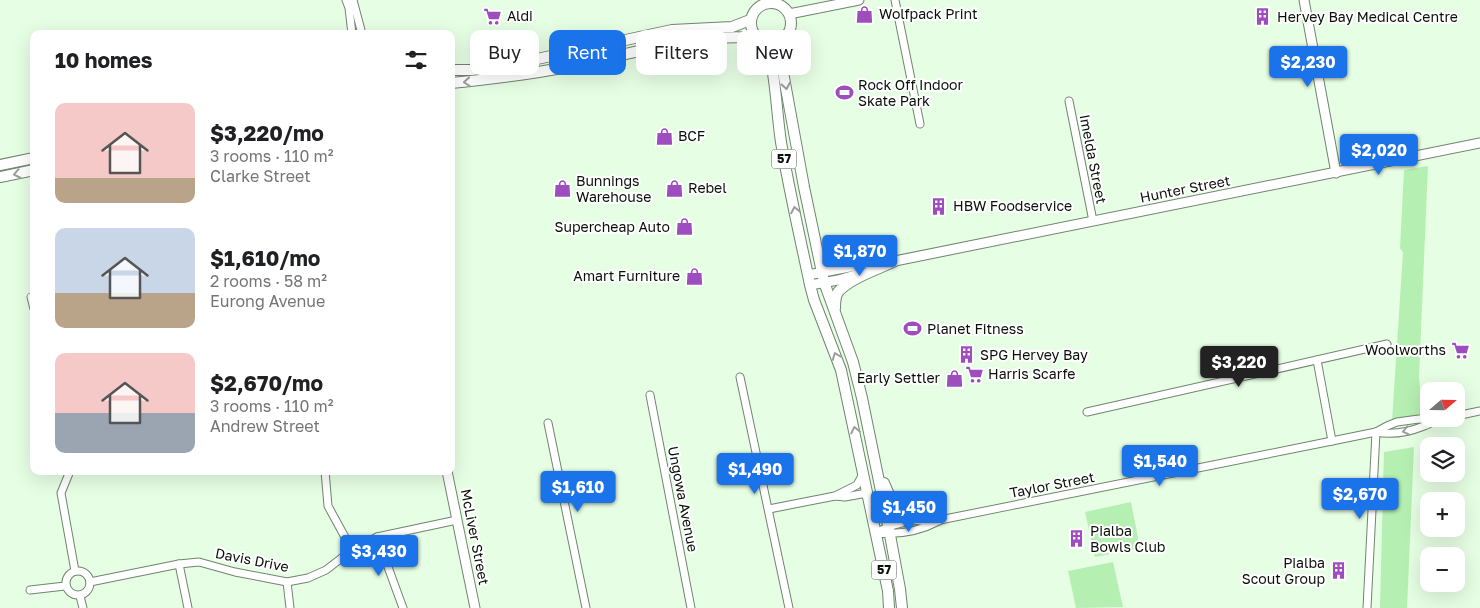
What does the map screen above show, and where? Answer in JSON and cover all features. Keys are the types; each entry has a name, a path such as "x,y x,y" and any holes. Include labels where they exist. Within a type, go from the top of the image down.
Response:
{"main road":[{"path":"752,30 750,20 757,4 777,2 790,14"},
{"name":"57","path":"789,30 791,27 790,14"},
{"path":"455,70 472,70 523,62 672,30 732,27 750,20"},
{"path":"455,83 573,66 690,40 737,36"},
{"name":"57","path":"774,75 775,104 781,143 809,280 814,300 841,370 868,493 890,608"},
{"name":"57","path":"784,75 823,277 853,362 868,426 900,588 902,608"},
{"path":"0,165 30,159"},
{"path":"0,178 30,171"},
{"path":"835,315 835,298 838,292 857,279 895,261"},
{"path":"868,426 868,451 873,482 868,493"},
{"path":"876,464 897,510 911,518 925,520"}],"street":[{"path":"346,0 352,30"},
{"path":"353,0 361,30"},
{"path":"790,14 859,0"},
{"path":"895,0 920,124"},
{"path":"1304,0 1336,172"},
{"name":"Imelda Street","path":"1069,101 1093,221"},
{"name":"Hunter Street","path":"809,280 865,264 895,261 1480,143"},
{"path":"1087,412 1387,344"},
{"path":"1317,360 1332,441"},
{"path":"740,378 790,608"},
{"name":"Ungowa Avenue","path":"650,395 691,608"},
{"path":"1465,414 1480,411"},
{"name":"Taylor Street","path":"876,533 925,520 940,520 1376,432 1398,422 1420,419"},
{"path":"548,423 586,608"},
{"path":"1367,608 1376,432"},
{"path":"769,509 835,496 857,485 863,472"},
{"path":"68,475 61,493 75,571"},
{"path":"325,475 328,506 352,550"},
{"name":"McLiver Street","path":"448,475 475,608"},
{"path":"835,496 846,497 868,493"},
{"name":"Davis Drive","path":"90,582 179,564 199,562 235,572 287,582 308,578 326,570 352,550 377,537 457,520"},
{"name":"Taylor Street","path":"889,530 929,526 940,520"},
{"path":"377,537 403,608"},
{"path":"179,564 188,608"},
{"path":"75,571 83,572 90,582 88,590 80,596 72,595 66,586 66,578 75,571"},
{"path":"287,582 290,608"},
{"path":"30,590 66,586"},
{"path":"80,596 82,608"}],"green space":[{"path":"1428,166 1419,377 1420,416 1392,421 1403,252 1400,248 1404,170"},
{"path":"1414,447 1407,608 1380,608 1384,452"},
{"path":"1131,502 1140,548 1095,557 1085,512"},
{"path":"1113,562 1123,607 1076,608 1068,571"}],"place":[{"name":"Wolfpack Print","path":"865,14"},
{"name":"Aldi","path":"493,16"},
{"name":"Hervey Bay Medical Centre","path":"1263,17"},
{"name":"Rock Off Indoor Skate Park","path":"844,93"},
{"name":"BCF","path":"664,136"},
{"name":"Rebel","path":"674,188"},
{"name":"Bunnings Warehouse","path":"562,189"},
{"name":"HBW Foodservice","path":"939,206"},
{"name":"Supercheap Auto","path":"684,227"},
{"name":"Amart Furniture","path":"694,276"},
{"name":"Planet Fitness","path":"913,329"},
{"name":"Woolworths","path":"1460,350"},
{"name":"SPG Hervey Bay","path":"966,355"},
{"name":"Harris Scarfe","path":"974,374"},
{"name":"Early Settler","path":"954,378"},
{"name":"Pialba Bowls Club","path":"1076,539"},
{"name":"Pialba Scout Group","path":"1339,571"}]}
